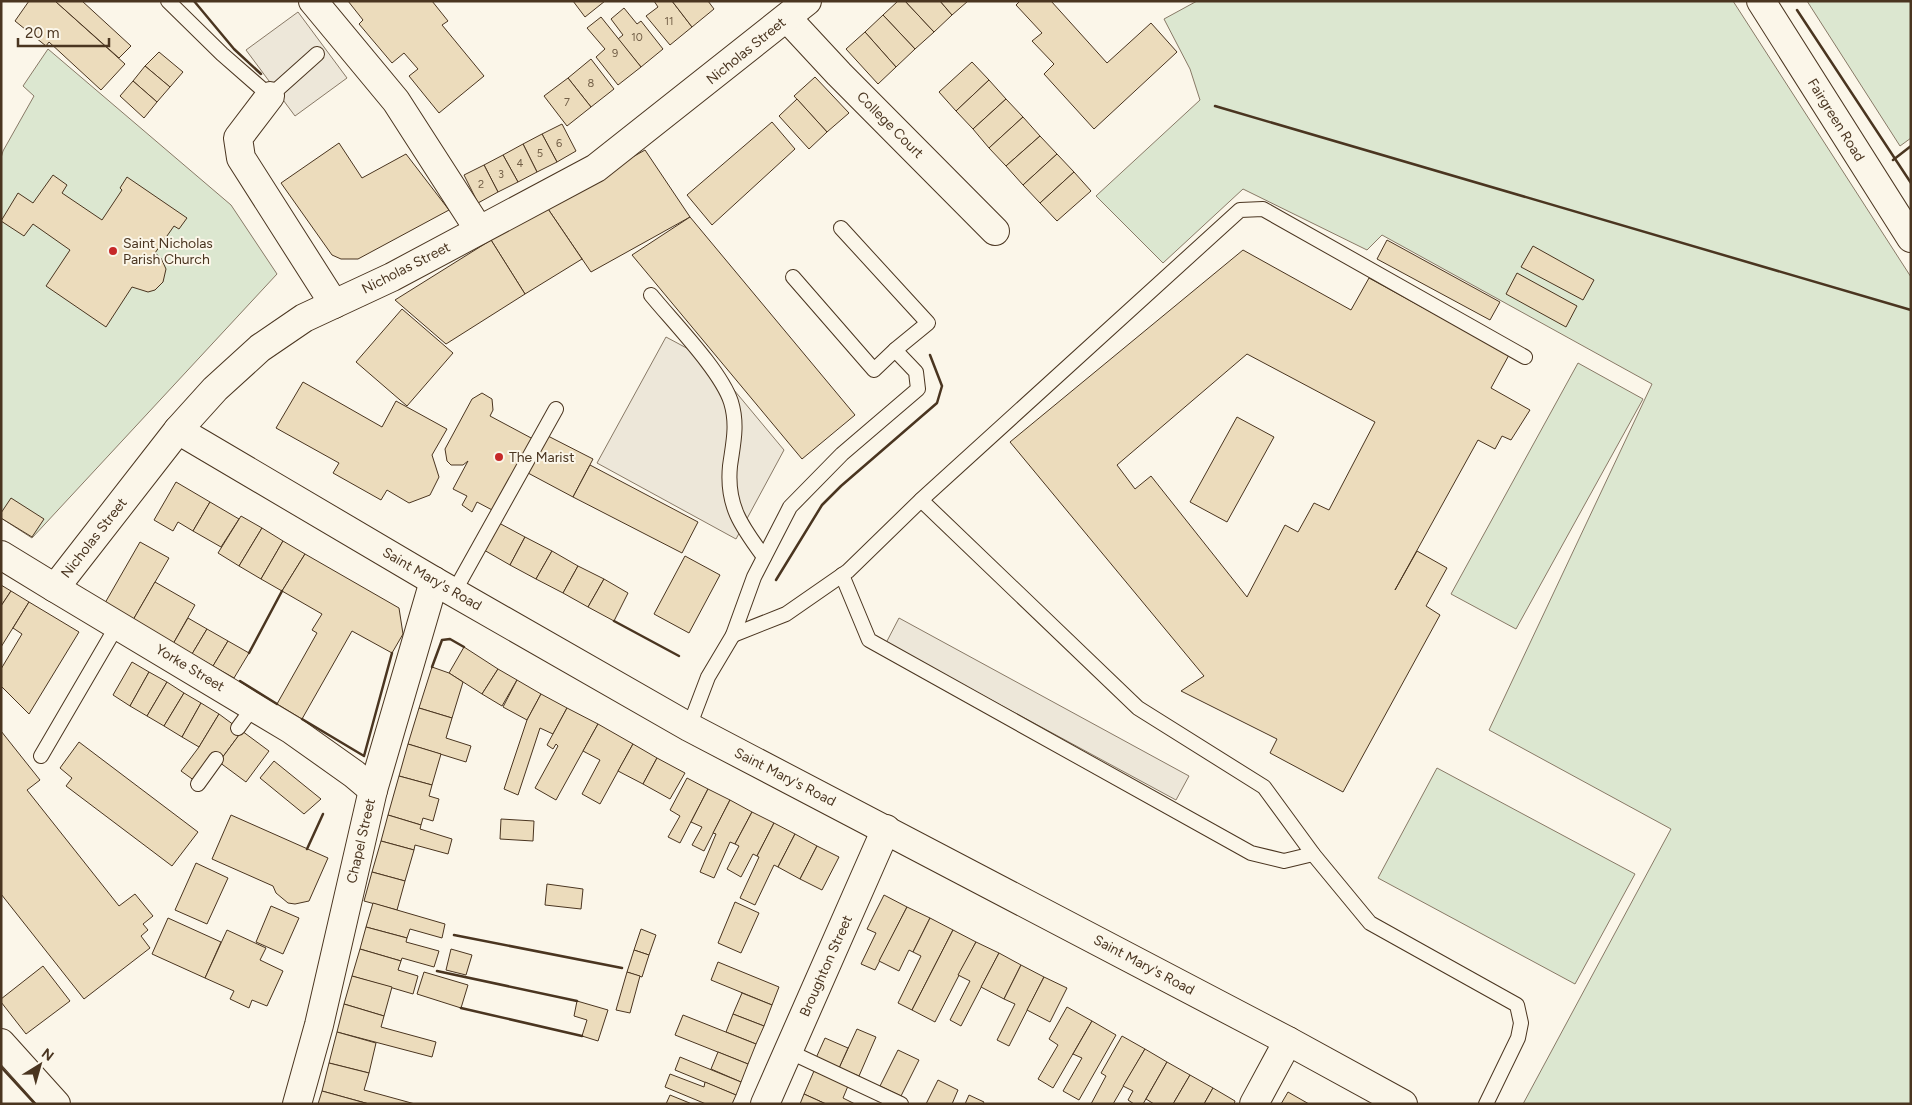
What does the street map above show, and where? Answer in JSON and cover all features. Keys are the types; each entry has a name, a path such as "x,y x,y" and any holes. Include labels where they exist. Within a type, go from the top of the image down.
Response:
{"street":[{"path":"313,1 396,101 479,230"},
{"name":"Fairgreen Road","path":"1761,1 1911,238"},
{"name":"Nicholas Street","path":"55,588 178,430 215,389 260,348 304,318 392,277 596,168 797,9"},
{"name":"College Court","path":"797,9 839,74 995,231"},
{"path":"270,96 238,138 241,158 334,304"},
{"name":"Saint Mary's Road","path":"178,430 444,587 689,727 1288,1041 1403,1104"},
{"name":"Yorke Street","path":"1,555 254,706 331,757 372,790"},
{"name":"Chapel Street","path":"297,1104 319,1025 372,790 444,587"},
{"name":"Broughton Street","path":"765,1104 886,829"},
{"path":"1254,1104 1288,1041"},
{"path":"1,1043 56,1104"}],"lane":[{"path":"168,1 222,54 270,96 317,54"},
{"path":"733,635 786,614 842,575 921,500 1240,210 1263,209 1525,357"},
{"path":"792,277 874,370 928,323 841,228"},
{"path":"652,295 723,384 736,425 730,469 731,493 739,523 764,557"},
{"path":"689,727 708,678 733,635 754,577 790,507 842,454 918,388 916,372 895,350"},
{"path":"444,587 556,409"},
{"path":"921,500 1138,708 1264,787 1313,854 1370,923 1517,1005 1522,1023 1518,1038 1486,1104"},
{"path":"842,575 869,640 1251,853 1284,861 1313,854"},
{"path":"41,756 118,624"},
{"path":"238,728 254,706"},
{"path":"198,784 216,759"},
{"path":"788,1051 902,1104"}],"green space":[{"path":"1197,1 1733,1 1911,277 1911,1104 1523,1104 1671,829 1489,730 1652,384 1382,235 1367,250 1243,189 1163,263 1096,196 1200,100 1190,69 1164,19"},
{"path":"1807,1 1911,1 1911,138 1900,146"},
{"path":"48,49 231,205 277,274 32,538 1,518 1,158 3,151 34,96 23,86"},
{"path":"1578,363 1643,399 1516,629 1451,594"},
{"path":"1437,768 1635,874 1575,984 1378,878"}],"shaded area":[{"path":"298,12 347,78 295,116 246,50"},
{"path":"666,337 709,360 784,450 736,539 597,463"},
{"path":"899,618 1189,776 1176,800 886,643"}],"building":[{"path":"29,1 55,1 125,64 101,90 49,42 46,46 15,21"},
{"path":"55,1 82,1 131,46 119,58"},
{"path":"348,1 432,1 448,21 442,25 484,76 439,113 409,76 418,69 404,53 392,63 359,24 363,20"},
{"path":"573,1 605,1 585,17"},
{"path":"654,1 672,1 692,27 670,45 646,16 658,7"},
{"path":"672,1 708,1 714,9 692,27"},
{"path":"898,1 905,1 934,32 915,49 883,15"},
{"path":"905,1 940,1 952,15 934,32"},
{"path":"940,1 968,1 952,15"},
{"path":"1020,1 1051,1 1107,63 1151,23 1177,52 1094,129 1044,74 1054,64 1032,41 1042,33 1016,5"},
{"path":"624,8 637,24 641,21 663,49 641,67 618,39 623,35 611,19"},
{"path":"883,15 915,49 896,67 865,32"},
{"path":"601,17 641,67 618,85 596,57 605,49 587,28"},
{"path":"865,32 896,67 878,84 846,49"},
{"path":"159,52 183,72 170,87 145,66"},
{"path":"591,59 614,89 591,107 568,78"},
{"path":"972,62 989,80 956,111 939,92"},
{"path":"145,66 170,87 157,102 133,81"},
{"path":"815,77 849,113 827,132 794,96"},
{"path":"568,78 591,107 567,126 544,96"},
{"path":"989,80 1006,99 973,129 956,111"},
{"path":"133,81 157,102 144,118 120,96"},
{"path":"797,99 827,132 809,149 779,116"},
{"path":"1006,99 1023,117 989,148 973,129"},
{"path":"1023,117 1040,136 1006,166 989,148"},
{"path":"772,122 795,149 712,225 687,195"},
{"path":"562,124 576,151 557,162 542,134"},
{"path":"542,134 557,162 537,172 523,144"},
{"path":"1040,136 1057,154 1023,185 1006,166"},
{"path":"339,143 362,178 406,154 449,210 358,259 341,259 332,255 281,183"},
{"path":"523,144 537,172 518,182 503,155"},
{"path":"645,150 690,217 591,272 546,206"},
{"path":"1057,154 1074,172 1040,203 1023,185"},
{"path":"503,155 518,182 498,192 484,165"},
{"path":"484,165 498,192 478,203 464,175"},
{"path":"1074,172 1091,191 1057,221 1040,203"},
{"name":"Saint Nicholas Parish Church","path":"53,175 67,185 62,193 102,220 122,190 120,188 127,177 187,218 179,229 174,226 155,253 161,258 166,269 163,282 155,290 148,292 132,287 106,327 46,286 70,250 33,224 24,236 1,221 18,193 33,203"},
{"path":"546,206 582,259 525,294 491,240"},
{"path":"690,217 855,415 802,459 632,255"},
{"path":"491,240 525,294 446,344 395,300"},
{"path":"1387,240 1500,302 1490,320 1377,259"},
{"path":"1533,246 1594,280 1583,300 1521,267"},
{"path":"1243,250 1351,310 1369,278 1509,355 1491,388 1530,410 1511,440 1502,436 1495,449 1478,440 1395,590 1417,551 1447,568 1426,606 1440,615 1343,792 1270,753 1277,739 1181,691 1204,676 1010,442","holes":["1247,354 1375,422 1329,510 1314,503 1298,532 1285,525 1247,597 1151,476 1135,489 1117,465"]},
{"path":"1517,273 1577,306 1566,327 1506,294"},
{"path":"402,309 453,353 407,406 356,362"},
{"path":"303,382 382,427 396,401 447,429 432,455 439,477 430,495 409,503 387,490 381,500 333,473 339,463 276,428"},
{"path":"482,393 492,399 493,410 490,416 533,439 494,511 477,502 472,512 462,505 467,496 453,489 468,461 463,465 451,465 447,461 445,449 472,399"},
{"path":"1237,417 1274,437 1227,522 1190,502"},
{"path":"548,436 593,459 573,497 528,473"},
{"path":"590,465 698,522 682,553 573,497"},
{"path":"176,482 210,502 193,531 178,522 173,531 154,520"},
{"path":"11,498 44,519 32,537 1,518 1,513"},
{"path":"210,502 239,519 221,547 193,531"},
{"path":"241,516 262,528 239,566 218,553"},
{"path":"499,523 525,537 510,565 484,550"},
{"path":"262,528 283,541 261,579 239,566"},
{"path":"525,537 552,551 536,579 510,565"},
{"path":"283,541 305,554 282,591 261,579"},
{"path":"140,542 169,558 133,620 105,603"},
{"path":"552,551 578,566 563,593 536,579"},
{"path":"305,554 399,608 403,634 392,653 352,631 302,719 277,704 317,633 312,630 322,614 282,591"},
{"path":"685,556 720,575 689,633 654,614"},
{"path":"578,566 604,579 588,607 563,593"},
{"path":"604,579 628,593 614,621 588,607"},
{"path":"155,582 195,605 173,644 133,620"},
{"path":"1,585 11,591 1,606"},
{"path":"11,591 29,602 1,647 1,606"},
{"path":"29,602 79,632 29,714 1,686 1,669 22,634 13,628"},
{"path":"188,618 207,629 192,654 173,644"},
{"path":"207,629 228,641 213,666 192,654"},
{"path":"228,641 249,653 234,678 213,666"},
{"path":"464,647 498,669 482,694 449,673"},
{"path":"132,662 149,672 130,706 113,695"},
{"path":"432,667 449,673 463,682 452,718 419,708"},
{"path":"498,669 517,680 502,706 482,694"},
{"path":"149,672 167,682 147,716 130,706"},
{"path":"517,680 541,694 527,720 503,707"},
{"path":"167,682 184,693 164,726 147,716"},
{"path":"184,693 201,703 182,737 164,726"},
{"path":"541,694 567,708 553,734 540,728 518,795 504,789 527,720"},
{"path":"201,703 219,714 199,747 182,737"},
{"path":"419,708 452,718 446,738 471,746 466,762 408,744"},
{"path":"567,708 598,724 556,800 535,788 558,746 556,744 553,749 547,745"},
{"path":"219,714 242,731 219,762 195,781 181,771 199,747"},
{"path":"598,724 633,744 600,804 582,794 600,760 583,751"},
{"path":"1,731 40,780 27,790 119,906 135,894 153,916 143,924 148,930 141,936 150,948 84,999 1,894"},
{"path":"242,731 269,751 246,782 219,762"},
{"path":"79,742 198,832 172,866 66,786 72,778 60,768"},
{"path":"408,744 441,754 432,785 399,776"},
{"path":"633,744 657,758 643,784 618,771"},
{"path":"657,758 685,773 670,799 643,784"},
{"path":"274,761 321,799 304,814 260,778"},
{"path":"399,776 432,785 429,796 439,799 433,821 423,818 421,825 388,815"},
{"path":"687,778 708,789 680,843 668,837 680,816 670,810"},
{"path":"708,789 730,800 704,851 692,845 702,827 691,822"},
{"path":"730,800 752,812 735,844 730,842 714,878 700,872 716,834 713,833"},
{"path":"752,812 774,823 757,856 753,854 741,877 727,869 739,846 735,844"},
{"path":"231,815 328,858 309,901 295,904 288,903 276,893 273,886 212,859"},
{"path":"388,815 421,825 420,829 452,839 448,854 415,845 414,850 381,841"},
{"path":"501,819 534,821 533,841 500,839"},
{"path":"774,823 795,834 778,867 774,865 755,905 740,898 759,857 757,856"},
{"path":"795,834 817,846 800,879 778,867"},
{"path":"381,841 414,850 405,881 372,872"},
{"path":"817,846 839,857 822,890 800,879"},
{"path":"196,863 228,878 207,924 175,910"},
{"path":"372,872 405,881 397,910 364,901"},
{"path":"547,884 583,889 581,909 545,905"},
{"path":"884,895 907,907 875,970 861,964 876,933 867,929"},
{"path":"735,902 759,913 741,953 718,943"},
{"path":"373,903 445,924 442,938 410,929 407,938 366,927"},
{"path":"271,906 299,918 283,954 256,942"},
{"path":"907,907 930,918 913,952 909,950 899,971 879,961"},
{"path":"168,918 221,942 205,978 152,954"},
{"path":"930,918 953,930 912,1010 898,1003 921,956 913,952"},
{"path":"366,927 407,938 406,942 439,951 434,967 402,958 401,961 360,949"},
{"path":"641,929 656,935 649,955 634,950"},
{"path":"227,930 266,948 260,960 283,971 267,1006 252,1000 249,1008 230,999 234,991 205,978"},
{"path":"953,930 976,942 935,1022 912,1010"},
{"path":"976,942 999,953 961,1026 950,1020 970,981 958,975"},
{"path":"360,949 401,961 398,970 418,976 413,994 352,976"},
{"path":"451,949 472,955 466,975 446,970"},
{"path":"634,950 649,955 642,977 627,972"},
{"path":"999,953 1021,965 1004,999 981,987"},
{"path":"718,962 779,987 772,1005 711,980"},
{"path":"1021,965 1044,977 1009,1046 997,1040 1015,1004 1004,999"},
{"path":"43,966 70,1001 26,1034 1,1002 1,999"},
{"path":"424,972 468,985 461,1008 417,994"},
{"path":"627,972 640,976 630,1013 616,1010"},
{"path":"352,976 392,987 384,1016 344,1004"},
{"path":"1044,977 1067,988 1050,1022 1027,1010"},
{"path":"742,993 772,1005 764,1026 733,1014"},
{"path":"577,1001 608,1010 598,1041 582,1036 587,1020 574,1016"},
{"path":"344,1004 384,1016 381,1027 436,1042 432,1057 337,1032"},
{"path":"1067,1007 1092,1021 1053,1088 1038,1079 1058,1045 1049,1039"},
{"path":"733,1014 764,1026 756,1044 726,1032"},
{"path":"683,1015 756,1044 748,1064 675,1035"},
{"path":"1092,1021 1116,1035 1079,1100 1063,1091 1082,1058 1073,1054"},
{"path":"857,1029 876,1037 859,1076 839,1068"},
{"path":"337,1032 376,1043 369,1073 329,1063"},
{"path":"1122,1036 1145,1049 1113,1104 1091,1104 1106,1076 1101,1073"},
{"path":"825,1038 848,1048 839,1068 816,1058"},
{"path":"1145,1049 1167,1062 1143,1104 1134,1104 1128,1100 1133,1091 1123,1086"},
{"path":"898,1050 919,1060 901,1096 880,1086"},
{"path":"718,1052 748,1064 741,1082 711,1069"},
{"path":"680,1057 741,1082 736,1095 675,1070"},
{"path":"1167,1062 1190,1075 1173,1104 1154,1104 1146,1099"},
{"path":"329,1063 369,1073 364,1090 415,1104 369,1104 322,1091"},
{"path":"814,1071 848,1086 843,1098 855,1104 826,1104 804,1094"},
{"path":"670,1074 704,1087 705,1082 736,1095 732,1104 706,1104 665,1087"},
{"path":"1190,1075 1213,1088 1204,1104 1173,1104"},
{"path":"938,1080 958,1090 952,1104 926,1104"},
{"path":"1213,1088 1235,1101 1234,1104 1204,1104"},
{"path":"322,1091 369,1104 318,1104"},
{"path":"1288,1092 1309,1104 1281,1104"},
{"path":"804,1094 826,1104 800,1104"},
{"path":"670,1095 692,1104 666,1104"},
{"path":"969,1095 984,1102 983,1104 965,1104"}],"wall":[{"path":"194,1 234,49 261,74"},
{"path":"1797,10 1911,183"},
{"path":"1215,106 1911,310"},
{"path":"1893,160 1911,146"},
{"path":"776,580 822,505 841,486 937,403 942,386 930,355"},
{"path":"249,653 282,591"},
{"path":"614,621 679,656"},
{"path":"432,667 442,640 450,639 464,647"},
{"path":"302,719 364,756 392,653"},
{"path":"240,681 277,704"},
{"path":"307,849 323,814"},
{"path":"454,935 622,968"},
{"path":"437,971 577,1001"},
{"path":"461,1008 582,1036"},
{"path":"1,1067 35,1104"}],"place":[{"name":"Saint Nicholas Parish Church","path":"113,251"},
{"name":"The Marist","path":"499,457"}]}
